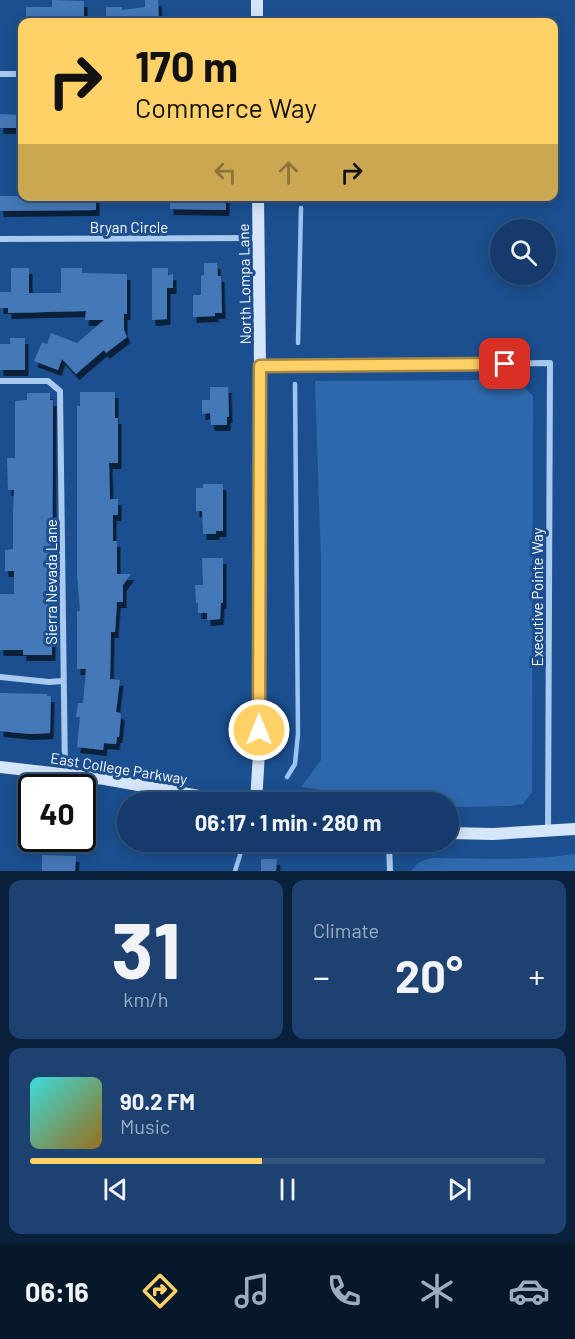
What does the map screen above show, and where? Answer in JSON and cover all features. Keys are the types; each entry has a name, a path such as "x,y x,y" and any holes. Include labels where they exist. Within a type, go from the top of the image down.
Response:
{"street":[{"path":"256,0 257,18"},
{"path":"0,74 18,74"},
{"name":"North Lompa Lane","path":"257,792 259,753 260,366 258,201"},
{"name":"Bryan Circle","path":"0,238 259,238"},
{"name":"Executive Pointe Way","path":"260,366 550,363 548,832"},
{"name":"Sierra Nevada Lane","path":"0,381 48,381 60,391 65,774"},
{"path":"0,677 63,681"},
{"name":"East College Parkway","path":"0,767 65,774"},
{"name":"East College Parkway","path":"96,779 172,792"},
{"path":"459,833 548,832 575,829"},
{"path":"389,852 390,871"}],"shaded area":[{"path":"518,380 533,396 532,792 523,804 459,807 459,792 334,792 301,787 321,760 321,560 315,381"},
{"path":"575,854 575,871 411,871 418,863 431,858 507,859"}],"building":[{"path":"52,0 84,1 84,18 26,18 26,7 52,7"},
{"path":"145,0 158,0 159,18 106,18 106,7 122,7 122,10 145,7"},
{"path":"0,114 18,115 18,128 0,128"},
{"path":"0,196 18,196 18,201 96,201 96,210 0,211"},
{"path":"170,201 226,201 226,210 170,209"},
{"path":"204,263 217,263 218,276 221,276 222,313 215,313 215,316 193,317 193,295 201,295"},
{"path":"11,268 29,268 29,293 61,293 61,268 82,268 82,273 127,274 127,314 124,314 124,330 127,337 106,353 104,350 76,374 62,359 58,370 34,361 42,342 47,344 51,333 77,343 104,320 85,320 86,311 8,313 8,308 0,308 0,292 11,292"},
{"path":"152,268 168,268 168,275 173,274 173,288 167,288 167,319 152,320"},
{"path":"10,338 25,338 25,370 0,370 0,344 10,344"},
{"path":"210,387 228,387 227,425 211,425 210,413 202,414 202,400 210,400"},
{"path":"80,392 115,392 115,418 118,418 118,463 109,463 110,499 118,499 118,515 113,515 113,541 117,541 117,574 131,574 123,585 123,602 117,602 115,632 111,632 110,679 120,680 116,712 121,715 119,737 117,737 116,744 104,743 103,750 77,747 80,717 76,717 78,703 83,703 86,669 77,669 77,611 80,611 77,574 77,406 80,406"},
{"path":"27,393 50,393 50,400 53,400 52,655 23,655 23,650 0,650 0,594 14,594 14,571 5,571 5,550 13,549 14,490 8,490 7,458 15,458 15,401 27,400"},
{"path":"203,484 223,484 223,531 216,531 216,534 203,534 202,511 196,511 196,488 203,488"},
{"path":"202,558 223,558 223,603 221,603 220,619 207,620 207,613 198,613 195,585 203,585"},
{"path":"0,693 51,696 50,733 0,731"},
{"path":"42,855 76,856 75,871 42,871"},
{"path":"261,859 277,859 276,871 261,871"}],"waterway":[{"path":"298,343 301,208"},
{"path":"287,777 295,764 298,734 295,384"},
{"path":"235,871 240,855"}],"route":[{"path":"259,730 260,366 505,364"}]}
